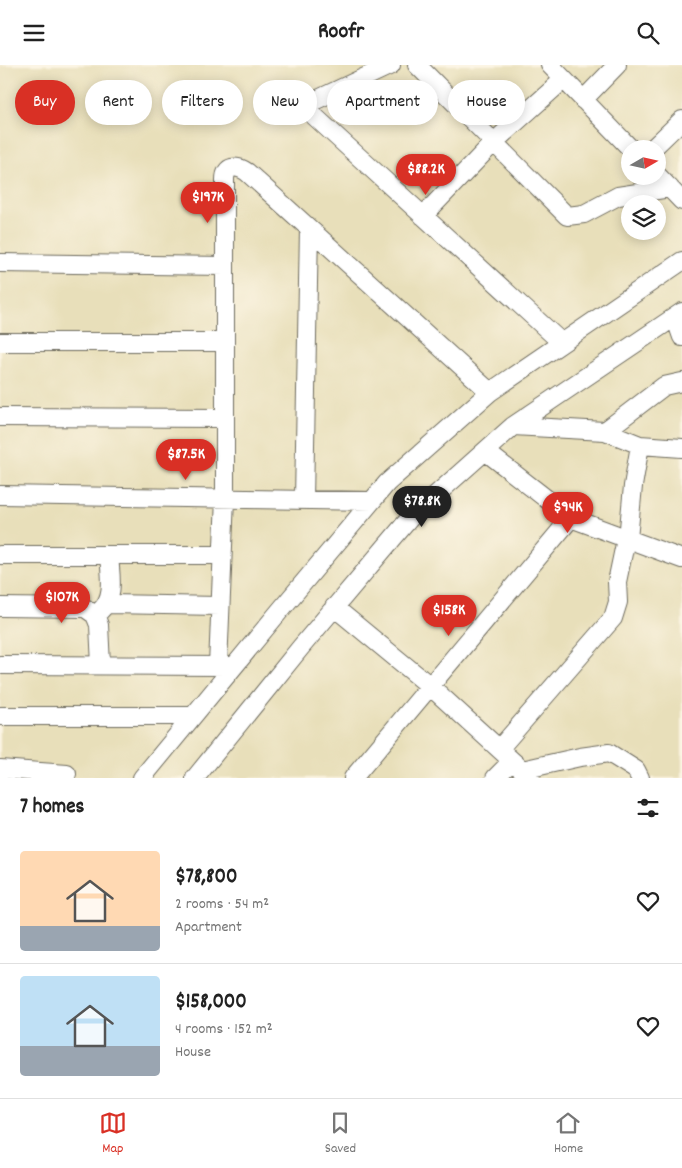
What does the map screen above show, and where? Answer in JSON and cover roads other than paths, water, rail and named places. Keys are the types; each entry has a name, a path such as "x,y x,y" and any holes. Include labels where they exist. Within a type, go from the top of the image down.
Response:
{"street":[{"path":"391,65 314,101 310,108 312,114 562,343"},
{"path":"418,65 567,215 584,214 618,196 674,192"},
{"path":"550,65 622,140"},
{"path":"583,100 617,65"},
{"path":"423,216 494,142 563,80"},
{"path":"661,140 682,120"},
{"path":"226,666 220,606 225,418 225,174 228,169 233,166 240,167 247,172 490,392"},
{"path":"304,499 309,228"},
{"path":"142,778 193,716 226,666 387,483 490,392 682,261"},
{"path":"0,263 225,266"},
{"path":"195,778 334,607 410,518 513,426 678,314 682,337"},
{"path":"0,342 225,342"},
{"path":"604,431 664,386 682,383"},
{"path":"0,417 225,418"},
{"path":"513,426 604,431 640,445 672,449 682,448"},
{"path":"495,778 516,764 613,618 618,602 617,582 627,539 640,445"},
{"path":"486,451 571,518 682,559"},
{"path":"0,495 372,501"},
{"path":"353,778 571,518"},
{"path":"0,555 222,555"},
{"path":"101,665 99,625 102,610 111,589 109,555"},
{"path":"0,607 102,610 220,606"},
{"path":"334,607 430,686 516,764 609,753 636,770 640,778"},
{"path":"0,665 226,666"},
{"path":"0,716 193,716"},
{"path":"0,769 67,774"}]}
